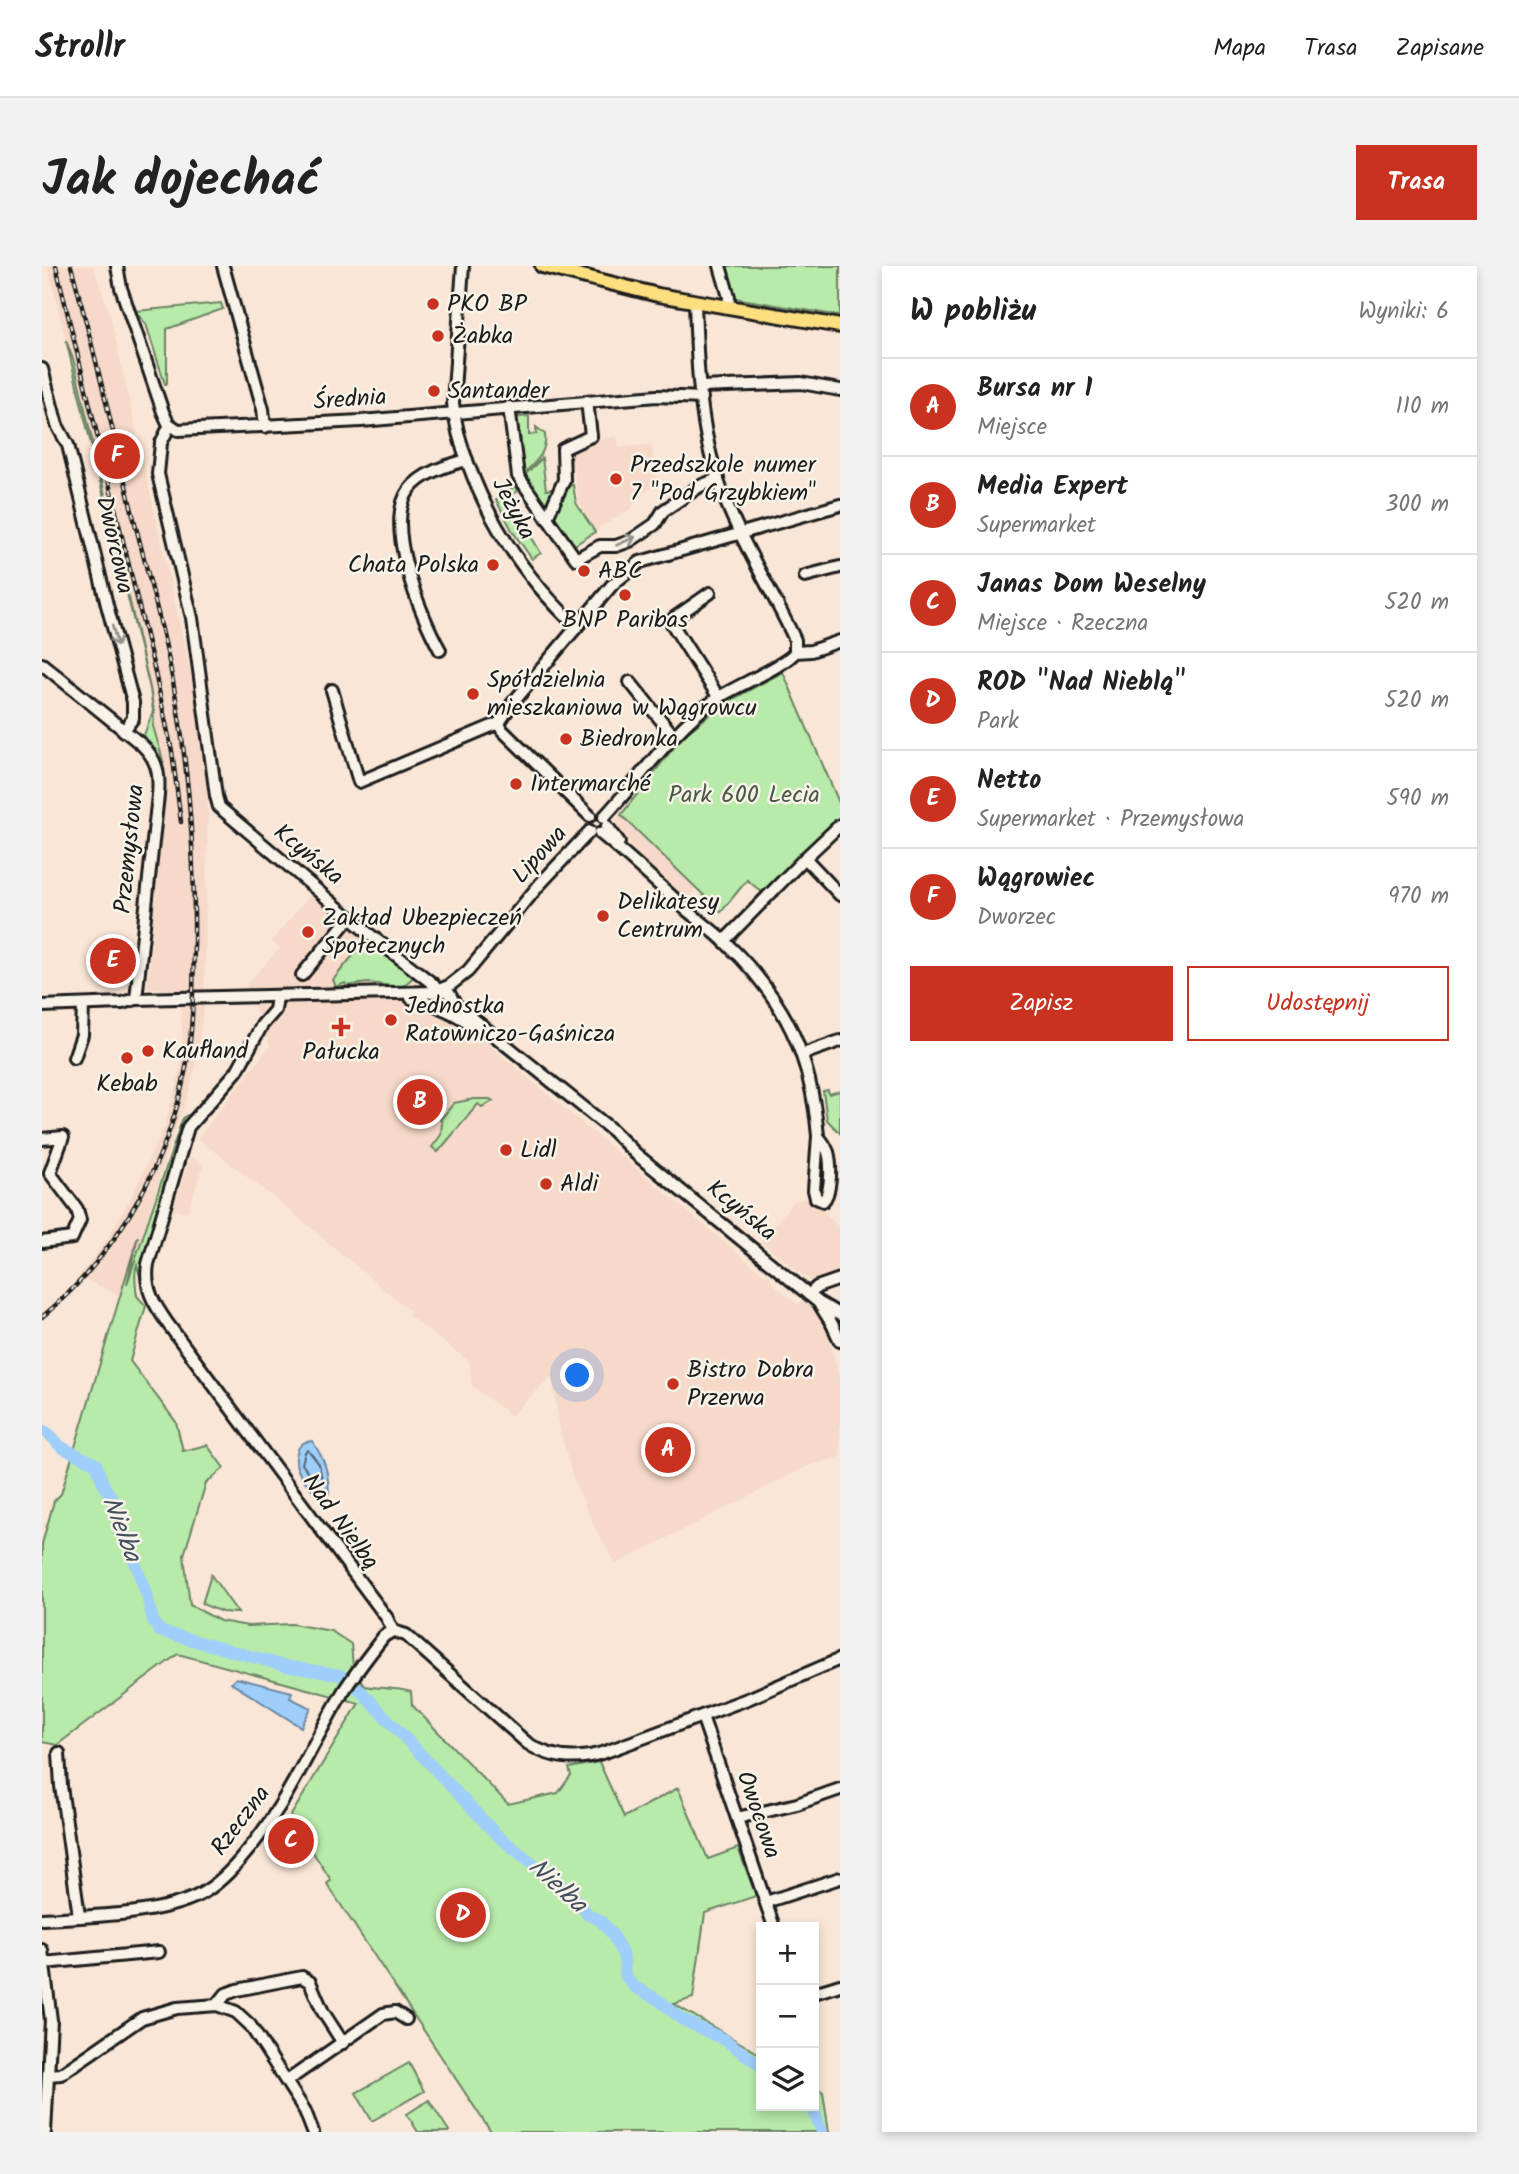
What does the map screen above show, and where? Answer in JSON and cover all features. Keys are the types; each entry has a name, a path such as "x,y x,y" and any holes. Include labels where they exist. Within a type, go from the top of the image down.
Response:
{"main road":[{"path":"542,266 627,289 840,326"}],"street":[{"path":"117,266 163,412 170,425"},
{"path":"223,266 263,409 265,427"},
{"name":"Jeżyka","path":"463,266 455,358 454,412 467,460 484,505 510,550 538,586 577,627"},
{"path":"720,266 729,298 728,307"},
{"path":"695,302 706,436 718,479 740,533 792,634 794,652"},
{"name":"Dworcowa","path":"42,369 55,421 68,445 103,593 133,702 133,718 124,731"},
{"name":"Średnia","path":"170,425 184,430 265,427 801,383 840,390"},
{"path":"547,518 563,486 563,449 590,436 587,401"},
{"path":"509,407 516,472 576,559 600,546 616,546 630,541 655,524 663,511 700,486 718,479"},
{"name":"Kcyńska","path":"170,425 161,443 158,474 194,627 218,805 223,813 433,984 438,991"},
{"path":"440,650 419,607 407,570 401,514 405,497 415,484 444,467 467,460"},
{"path":"332,690 359,782 499,723 511,705 612,585 640,562 840,505"},
{"path":"805,576 840,567"},
{"path":"710,593 674,618 672,624 719,698"},
{"name":"Lipowa","path":"451,999 468,971 540,884 600,827 673,735 719,698 788,660 794,652 811,651 840,641"},
{"name":"Przemysłowa","path":"42,664 151,754 158,768 159,780 136,999"},
{"path":"631,682 673,735"},
{"path":"499,723 502,730 590,816 598,814 600,827 724,941 774,1000 803,1054 811,1086 818,1136 814,1190 816,1198 821,1201 825,1200 828,1194 829,1155 818,1136"},
{"path":"724,941 840,825"},
{"path":"805,858 840,895"},
{"path":"302,975 350,917"},
{"name":"Lipowa","path":"438,991 468,971"},
{"path":"418,993 423,986 422,975"},
{"path":"438,991 432,997 438,1007"},
{"path":"42,1006 122,1003 136,999 438,991 447,991 451,999 450,1004 438,1007 395,994"},
{"path":"42,999 121,995 136,999"},
{"name":"Nad Nielbą","path":"277,997 275,1010 262,1025 241,1066 188,1127 148,1264 147,1287 155,1305 387,1618 393,1631 406,1635 523,1741 553,1756 571,1758 596,1755 702,1716 840,1659"},
{"name":"Kcyńska","path":"451,999 613,1131 636,1154"},
{"path":"74,1058 82,1035 83,1005"},
{"name":"Kcyńska","path":"438,1007 478,1029 814,1298 840,1315"},
{"path":"803,1054 840,1041"},
{"path":"42,1139 63,1138 46,1173 77,1209 80,1220 72,1238 42,1242"},
{"path":"827,1148 840,1144"},
{"path":"814,1298 817,1287 840,1279"},
{"name":"Kcyńska","path":"814,1298 840,1343"},
{"path":"840,1326 840,1343"},
{"name":"Rzeczna","path":"42,1919 144,1910 174,1904 199,1895 220,1881 274,1817 347,1687 384,1636 393,1631"},
{"name":"Owocowa","path":"702,1716 772,1922"},
{"path":"59,1753 79,1916"},
{"path":"737,1818 797,1804 840,1789"},
{"path":"766,1902 840,1878"},
{"path":"42,1950 51,2020 44,2125"},
{"path":"44,1963 159,1952"},
{"path":"218,2005 226,1994 237,1990 302,1977 310,1983 323,2012 343,2043"},
{"path":"819,1991 840,1984"},
{"path":"48,2075 61,2074 142,2018 177,2008 218,2005 236,2012 250,2025 305,2111 313,2132"},
{"path":"287,2081 383,2014 395,2012 406,2019"}],"shaded area":[{"path":"48,266 93,266 110,315 196,696 206,772 208,812 204,1007 195,1069 123,1297 79,1277 105,1242 131,1198 164,1127 179,1077 183,1051 181,1007 184,1007 186,990 147,988 165,801 165,769 153,726 154,711 150,688 128,588"},
{"name":"Przedszkole numer 7 \"Pod Grzybkiem\"","path":"617,436 619,448 651,444 658,484 638,497 632,508 595,530 579,502 570,447"},
{"path":"621,815 697,888 686,901 618,835 615,821"},
{"path":"310,895 742,1257 762,1273 772,1277 769,1280 797,1304 802,1301 819,1315 828,1332 840,1383 840,1457 808,1466 616,1564 597,1532 573,1478 560,1431 552,1376 511,1416 471,1385 470,1362 409,1316 410,1311 198,1138 270,1046 246,985 280,948 271,941"},
{"path":"190,1157 203,1165 188,1212 173,1210"},
{"path":"809,1198 840,1228 840,1275 814,1284 761,1241 794,1201"}],"green space":[{"path":"723,266 840,266 840,316 729,297"},
{"path":"221,303 223,309 167,329 165,384 146,324 135,311"},
{"path":"66,340 74,362 150,688 154,711 153,726 164,764 144,735 153,711 150,689"},
{"path":"529,416 529,435 537,434 536,427 545,434 545,441 538,459 519,478 516,472 523,468 520,433 511,429 510,418"},
{"path":"542,458 546,490 573,485 576,503 595,532 567,550 537,505 543,501 520,480"},
{"path":"515,486 518,491 508,498 541,553 532,559 513,532 496,500"},
{"name":"Park 600 Lecia","path":"783,672 840,805 840,822 764,894 747,880 721,912 621,815 682,737 722,705"},
{"path":"369,936 416,975 402,987 368,983 346,986 345,983 336,987 333,980"},
{"path":"828,1090 829,1094 840,1091 840,1133 827,1120 823,1091"},
{"path":"474,1099 493,1101 482,1107 478,1104 438,1152 432,1147 441,1135 440,1120 454,1103"},
{"path":"194,1113 141,1281 137,1265 136,1268 137,1296 146,1306 130,1361 176,1422 183,1451 207,1445 224,1468 206,1483 184,1555 190,1605 220,1621 248,1626 292,1624 331,1631 351,1644 353,1666 364,1686 411,1692 412,1705 508,1804 558,1793 571,1775 569,1768 599,1762 624,1817 678,1788 708,1859 738,1848 756,1896 705,1913 693,1998 674,2004 756,2052 756,2111 819,2111 819,2089 823,2092 829,2132 491,2132 327,1884 331,1880 290,1817 359,1703 178,1654 57,1745 42,1742 42,1544 54,1501 61,1494 138,1236 127,1284 185,1116"},
{"path":"211,1575 238,1613 222,1612 202,1604"},
{"path":"409,2063 424,2091 372,2121 356,2093"},
{"path":"429,2100 448,2132 418,2132 407,2114"}],"water":[{"path":"312,1441 327,1471 329,1493 322,1496 317,1495 297,1469 296,1456 299,1447"},
{"path":"236,1678 292,1692 290,1698 311,1708 301,1727 231,1683"}],"waterway":[{"name":"Nielba","path":"42,1430 61,1447 96,1464 111,1496 147,1596 153,1621 160,1631 285,1666 340,1675 347,1679"},
{"name":"Nielba","path":"356,1686 498,1836 565,1889 588,1915 600,1920 612,1934 624,1957 625,1975 633,1986 660,2001 681,2019 725,2040 756,2062"},
{"name":"Nielba","path":"814,2111 822,2132"}],"railway":[{"path":"56,266 154,668 172,751 181,822"},
{"path":"42,1317 70,1291 120,1231 157,1161 182,1087 191,1036 193,996 192,852 185,760 176,699 162,630 71,266"}],"place":[{"name":"PKO BP","path":"433,304"},
{"name":"Żabka","path":"438,336"},
{"name":"Santander","path":"434,391"},
{"name":"Wągrowiec","path":"117,456"},
{"name":"Przedszkole numer 7 \"Pod Grzybkiem\"","path":"616,479"},
{"name":"Chata Polska","path":"493,565"},
{"name":"ABC","path":"584,571"},
{"name":"BNP Paribas","path":"625,595"},
{"name":"Spółdzielnia mieszkaniowa w Wągrowcu","path":"473,694"},
{"name":"Biedronka","path":"566,739"},
{"name":"Intermarché","path":"516,784"},
{"name":"Delikatesy Centrum","path":"603,916"},
{"name":"Zakład Ubezpieczeń Społecznych","path":"308,932"},
{"name":"Netto","path":"113,961"},
{"name":"Jednostka Ratowniczo-Gaśnicza","path":"391,1020"},
{"name":"Pałucka","path":"341,1027"},
{"name":"Kaufland","path":"148,1051"},
{"name":"Kebab","path":"127,1058"},
{"name":"Media Expert","path":"420,1102"},
{"name":"Lidl","path":"506,1150"},
{"name":"Aldi","path":"546,1184"},
{"name":"Bistro Dobra Przerwa","path":"673,1384"},
{"name":"Bursa nr 1","path":"668,1450"},
{"name":"Janas Dom Weselny","path":"291,1841"},
{"name":"ROD \"Nad Nieblą\"","path":"463,1915"}]}
